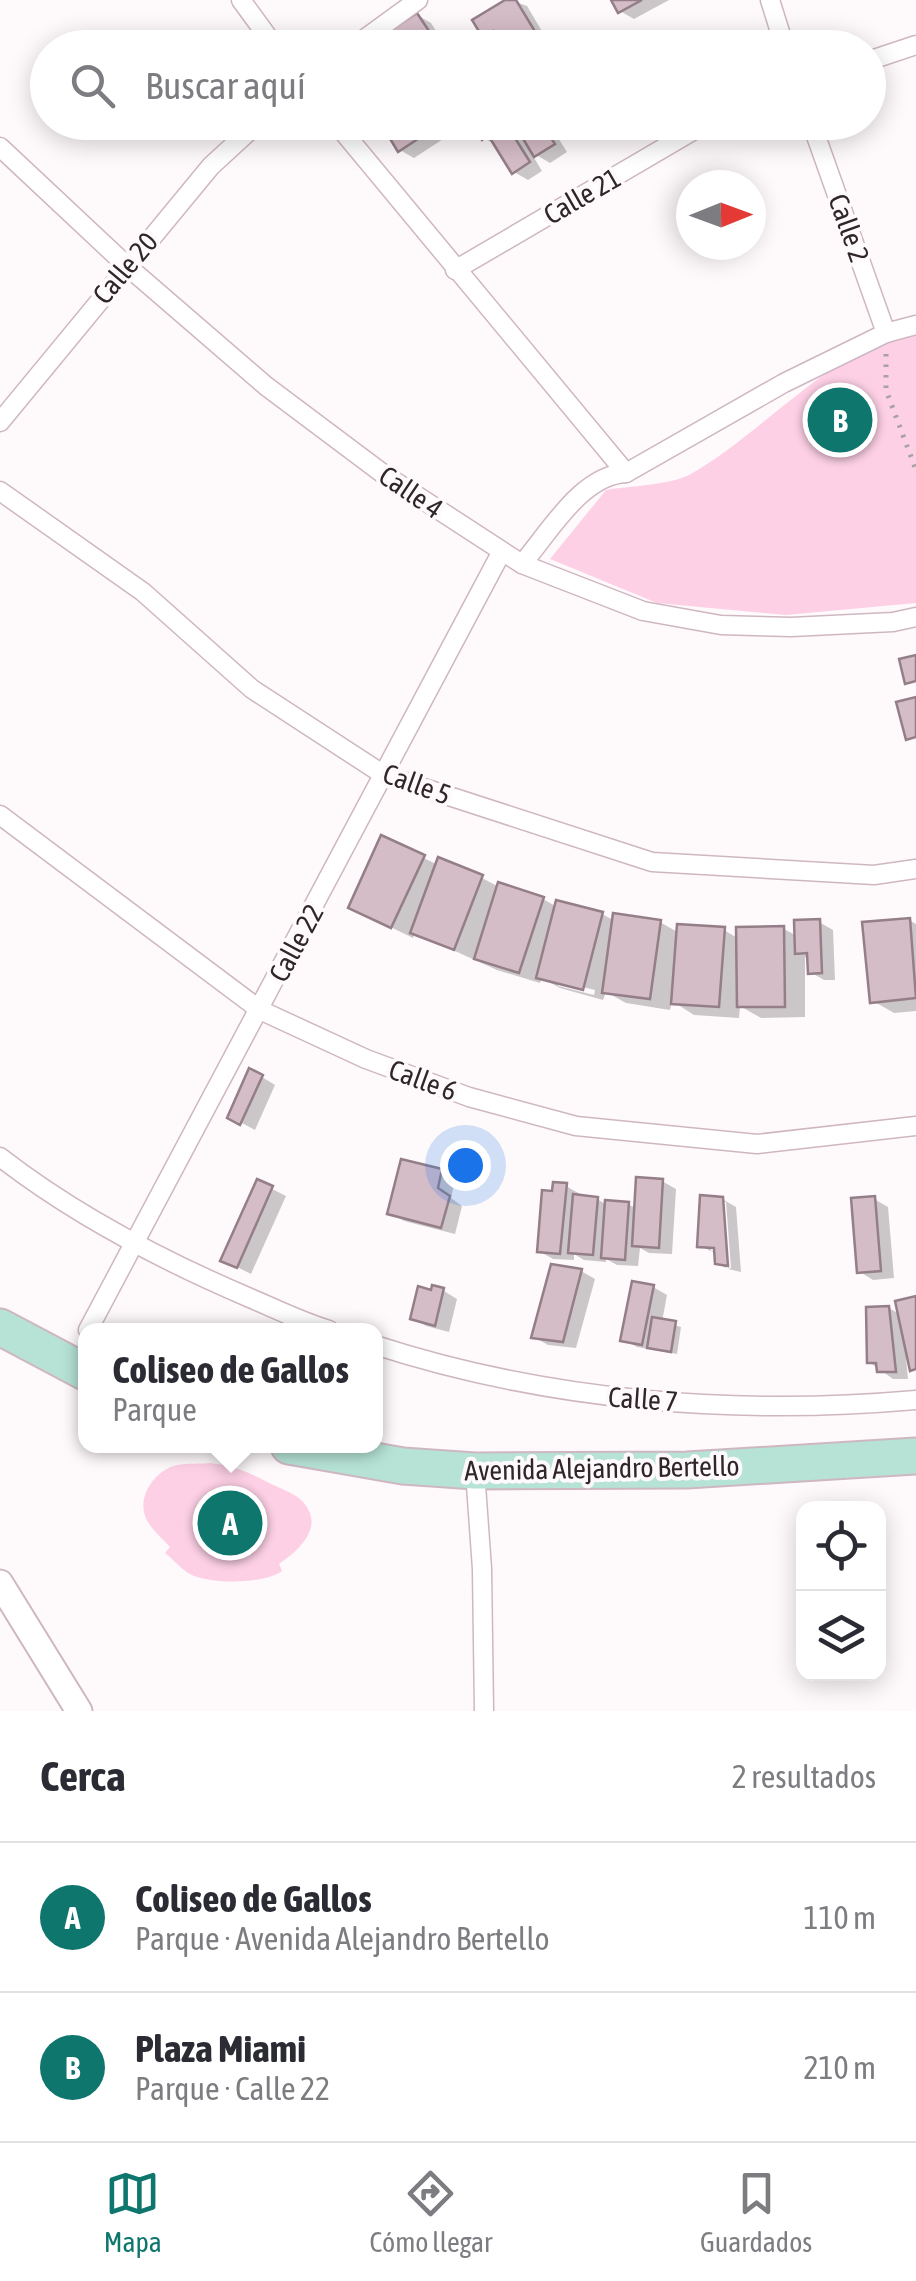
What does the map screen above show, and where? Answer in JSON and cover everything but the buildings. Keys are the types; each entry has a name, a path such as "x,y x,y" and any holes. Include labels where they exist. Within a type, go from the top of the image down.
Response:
{"main road":[{"path":"0,1327 78,1350"},
{"name":"Avenida Alejandro Bertello","path":"329,1453 403,1466 476,1472 687,1470 916,1456"}],"street":[{"path":"240,0 262,30"},
{"path":"377,30 418,0"},
{"path":"770,0 779,30"},
{"path":"886,56 916,45"},
{"name":"Calle 20","path":"0,422 126,266 211,166 239,140"},
{"path":"350,140 626,472"},
{"name":"Calle 21","path":"455,270 677,140"},
{"name":"Calle 2","path":"817,140 886,332"},
{"name":"Calle 4","path":"0,147 126,266 266,386 382,473 522,564 643,611 721,625 791,627 893,622 916,617"},
{"path":"522,564 578,497 612,473 626,472 784,383 886,332 916,326"},
{"name":"Calle 5","path":"0,491 143,592 252,689 384,776 652,862 874,874 916,869"},
{"name":"Calle 22","path":"96,1323 501,553"},
{"name":"Calle 6","path":"0,815 260,1010 366,1060 469,1096 576,1126 757,1144 916,1126"},
{"path":"0,1156 74,1209 134,1244 312,1323"},
{"name":"Calle 7","path":"383,1347 487,1378 589,1395 734,1404 855,1406 916,1400"},
{"path":"476,1472 484,1711"},
{"path":"0,1584 70,1708"}],"path":[{"path":"886,332 886,390 916,470"}],"shaded area":[{"path":"916,331 916,603 786,615 657,603 550,559 606,490 689,475 717,458 826,373 885,340"},
{"path":"210,1463 256,1476 294,1495 308,1508 308,1535 279,1564 282,1571 249,1581 209,1580 190,1574 165,1553 170,1547 144,1513 149,1487 169,1468"}],"place":[{"name":"Plaza Miami","path":"840,420"},
{"name":"Coliseo de Gallos","path":"230,1523"}]}
